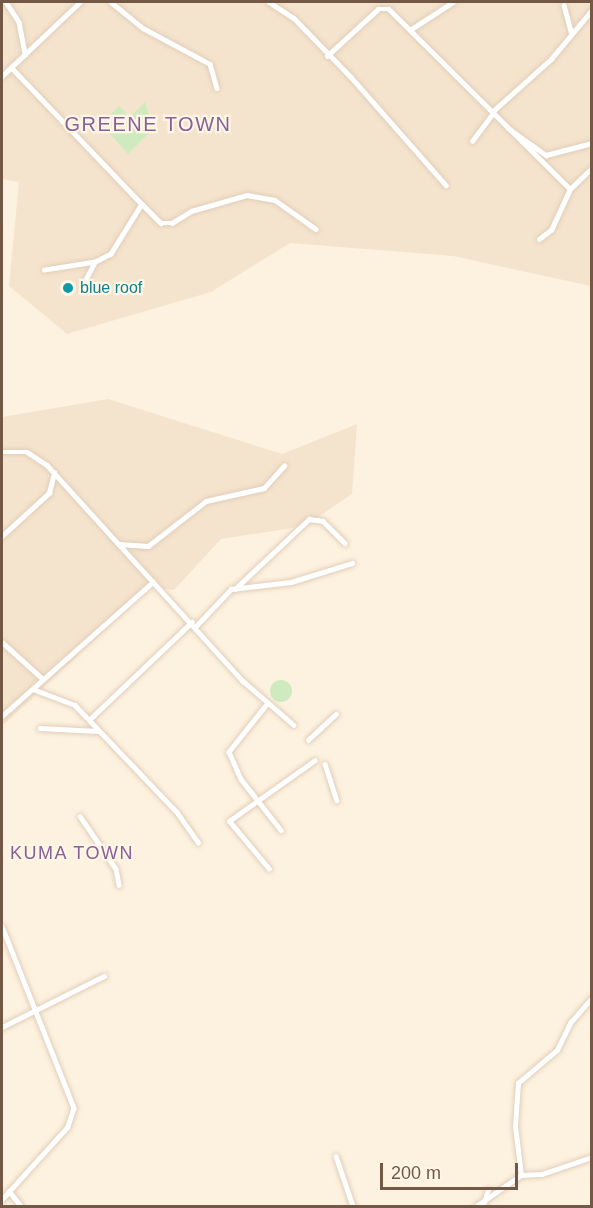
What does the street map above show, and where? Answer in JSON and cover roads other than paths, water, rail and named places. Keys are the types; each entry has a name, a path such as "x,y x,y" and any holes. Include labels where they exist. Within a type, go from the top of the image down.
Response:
{"street":[{"path":"6,2 19,22 25,54"},
{"path":"2,76 80,2"},
{"path":"111,2 143,28 210,64 217,88"},
{"path":"269,2 294,18 446,185"},
{"path":"410,30 453,2"},
{"path":"564,5 571,32"},
{"path":"327,56 378,9 389,9 505,127 570,189"},
{"path":"472,141 493,113 551,58 591,10"},
{"path":"10,67 161,223 172,223 190,211 247,195 275,200 316,229"},
{"path":"505,127 546,155 591,143"},
{"path":"539,239 551,230 570,189 591,168"},
{"path":"45,270 95,262 119,246 142,204"},
{"path":"82,286 95,262"},
{"path":"2,452 27,452 54,472 153,582 268,703 294,725"},
{"path":"119,544 148,546 206,501 264,488 284,466"},
{"path":"2,536 50,493 54,472"},
{"path":"89,720 309,519 322,521 345,543"},
{"path":"235,589 291,582 352,563"},
{"path":"2,716 153,582"},
{"path":"2,642 43,680"},
{"path":"33,689 75,705 97,731 177,812 198,842"},
{"path":"268,703 230,752 241,779 260,800 280,830"},
{"path":"308,740 336,714"},
{"path":"39,728 97,731"},
{"path":"269,869 229,821 315,760"},
{"path":"325,764 338,800"},
{"path":"80,816 116,869 119,885"},
{"path":"2,926 36,1007 74,1108 68,1127 2,1200"},
{"path":"2,1027 36,1007 84,989 104,976"},
{"path":"521,1175 515,1126 518,1083 557,1050 570,1023 591,998"},
{"path":"336,1156 353,1206"},
{"path":"476,1206 484,1204 521,1175 542,1174 591,1157"},
{"path":"484,1204 488,1190"},
{"path":"9,1191 21,1206"}],"place":[{"name":"blue roof","path":"68,288"}],"district":[{"name":"GREENE TOWN","path":"148,124"},
{"name":"KUMA TOWN","path":"72,853"}]}
